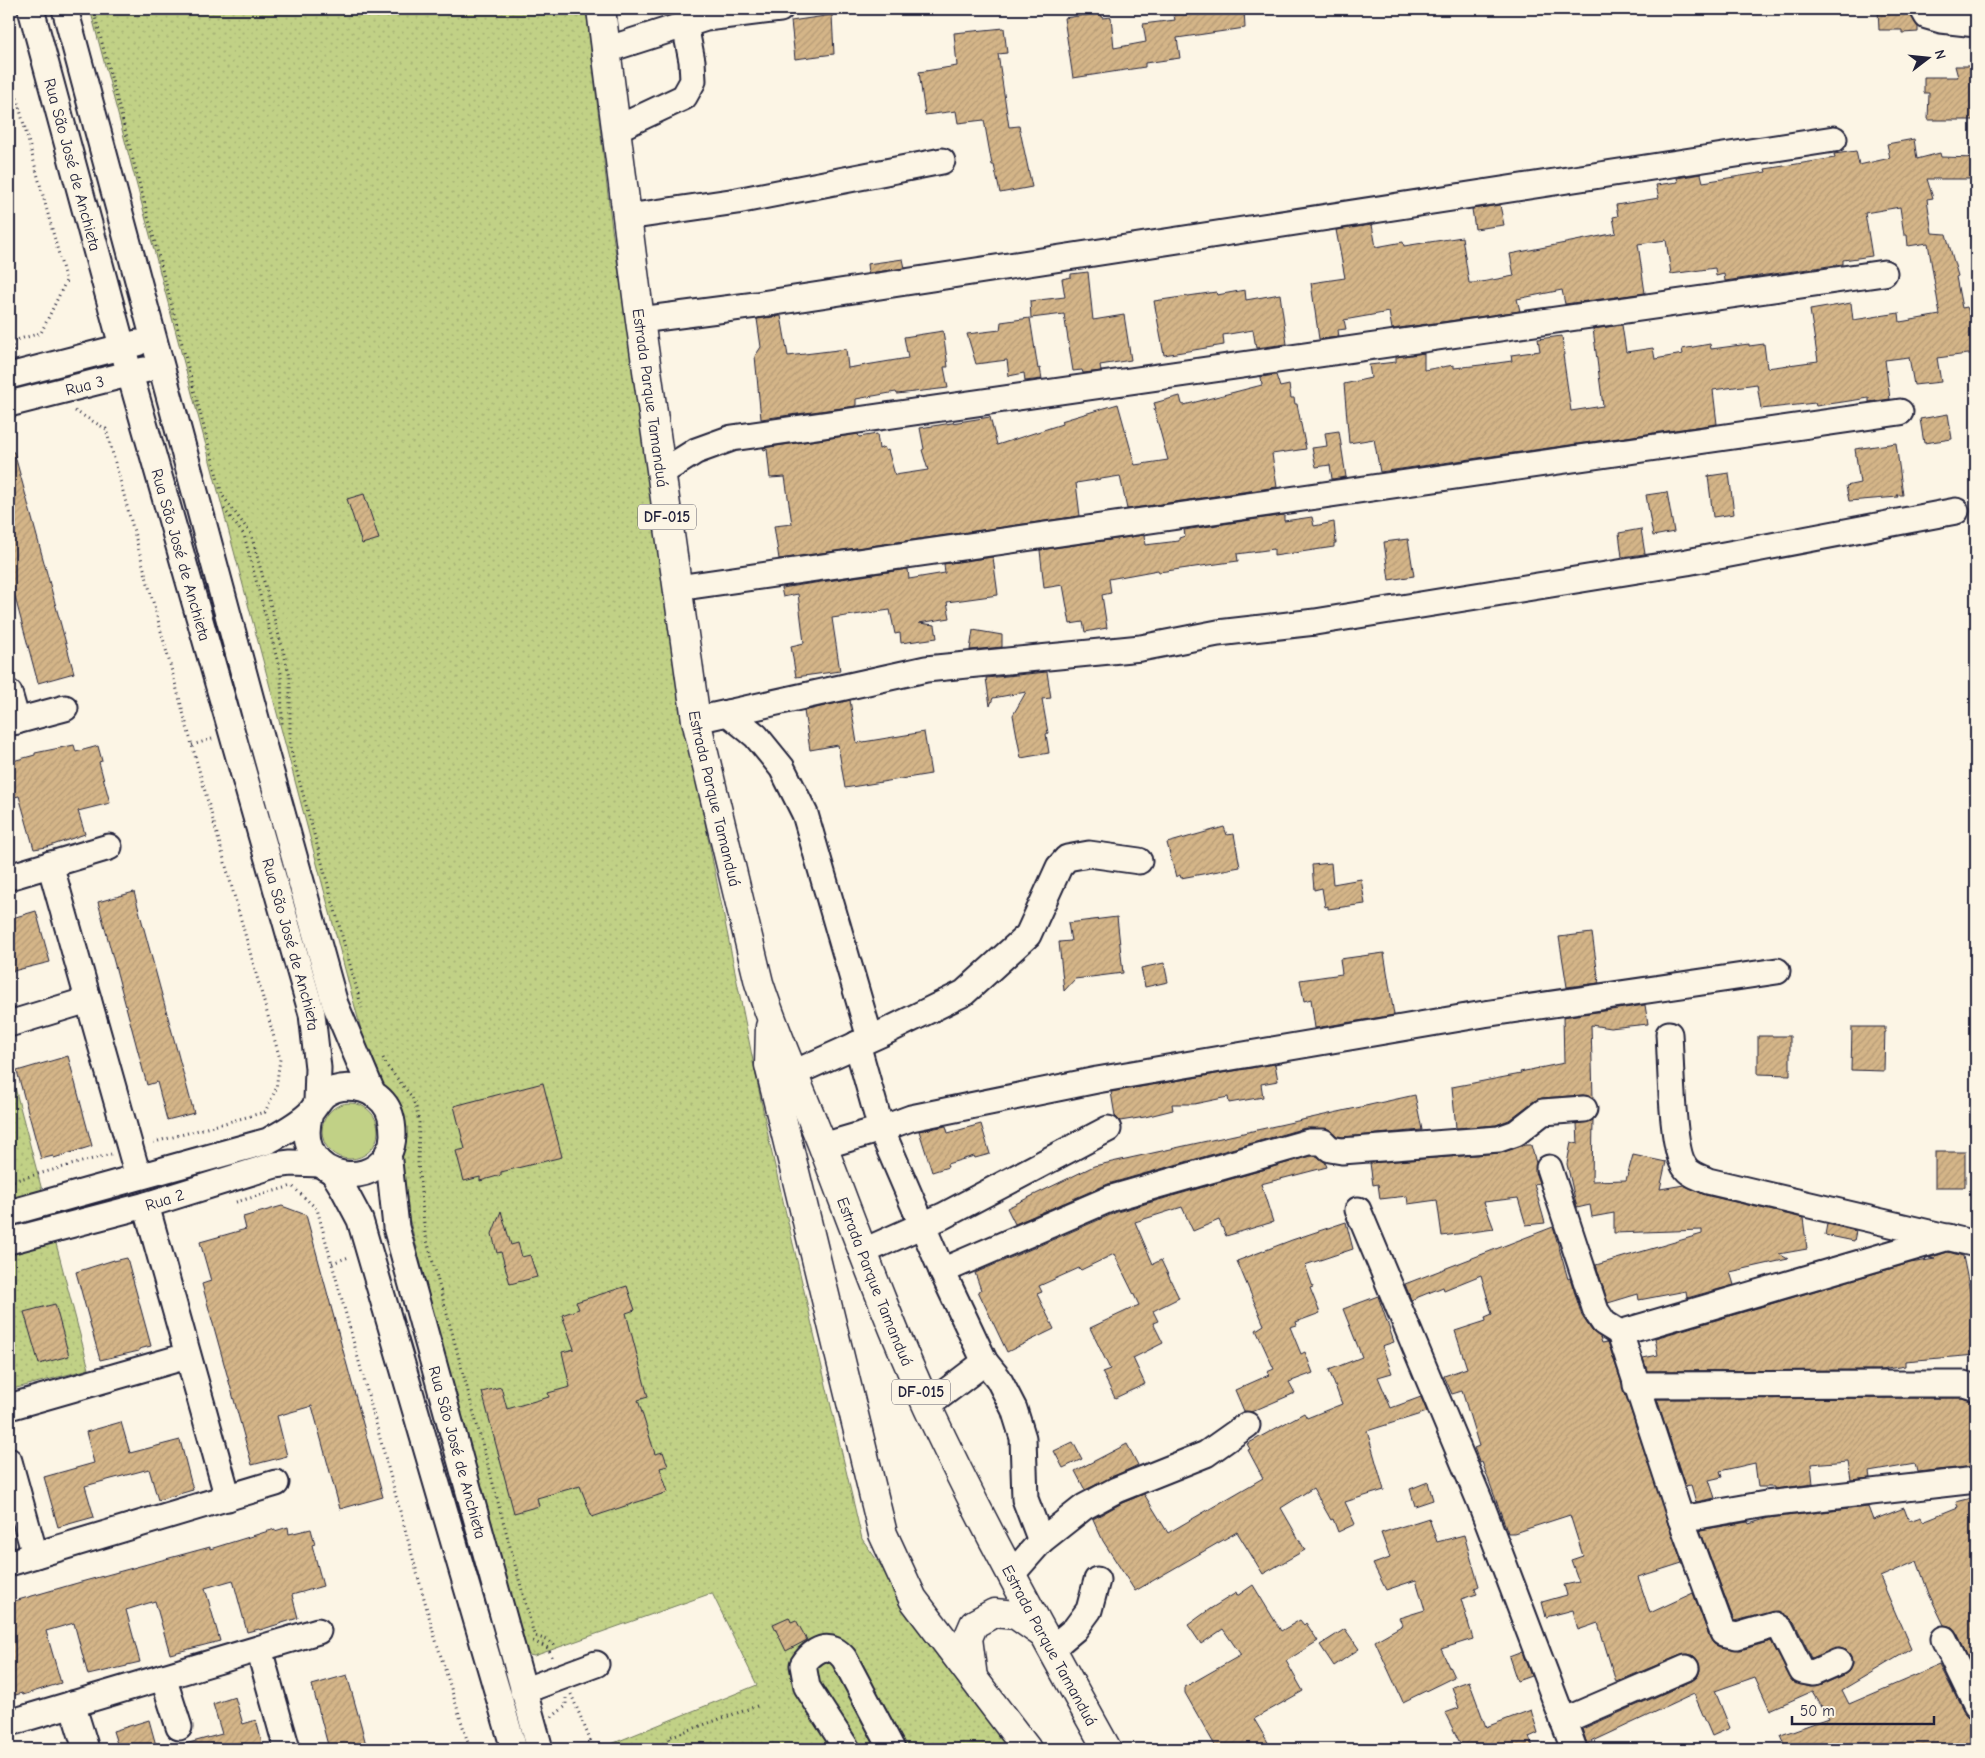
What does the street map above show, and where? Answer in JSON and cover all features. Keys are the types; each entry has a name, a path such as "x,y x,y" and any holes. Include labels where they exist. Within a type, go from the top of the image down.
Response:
{"main road":[{"name":"Estrada Parque Tamanduá","path":"601,9 640,320 696,720 759,983 770,1018 823,1146 862,1252 927,1406 977,1512 1107,1749"},
{"name":"Estrada Parque Tamanduá","path":"770,1018 770,1065 883,1534 913,1599 1027,1749"},
{"path":"973,1680 968,1638 974,1624 994,1612 1016,1615 1048,1642"}],"street":[{"name":"Rua São José de Anchieta","path":"31,9 122,346 312,1014 318,1068 313,1108 306,1126 307,1140 312,1154 327,1168 343,1188 360,1220 514,1749"},
{"name":"Rua São José de Anchieta","path":"65,9 160,365 335,1004 373,1094 383,1103 390,1114 393,1126 393,1140 388,1152 396,1227 540,1749"},
{"path":"606,50 706,18 780,9"},
{"path":"1923,9 1927,16 1941,20 1976,24"},
{"path":"616,129 684,97 693,81 692,61 685,24"},
{"path":"640,320 756,305 1834,139"},
{"path":"627,217 738,201 942,162"},
{"path":"661,473 696,451 732,438 1884,273"},
{"name":"Rua 3","path":"9,376 154,339"},
{"name":"Rua 3","path":"9,404 160,365"},
{"path":"678,588 1900,412"},
{"path":"696,720 926,669 1140,648 1218,633 1315,622 1687,562 1956,511"},
{"path":"9,693 13,722 65,708"},
{"path":"728,712 756,736 782,768 805,814 864,1041 881,1129 942,1271 985,1362 998,1378 1014,1409 1022,1438 1025,1499 1041,1541"},
{"path":"9,877 108,847"},
{"path":"794,1073 964,993 1028,936 1059,867 1067,858 1089,854 1138,861"},
{"path":"50,864 130,1149 143,1175 187,1356 228,1498"},
{"path":"823,1146 911,1118 1096,1080 1484,1014 1777,971"},
{"path":"9,1024 88,1000"},
{"path":"1669,1034 1676,1142 1684,1166 1691,1174 1708,1181 1976,1244"},
{"path":"313,1108 326,1094 337,1089 350,1087 362,1089 373,1094"},
{"name":"Rua 2","path":"9,1213 268,1141 282,1133 313,1108"},
{"path":"942,1271 1112,1198 1309,1142 1323,1142 1330,1149 1342,1151 1499,1139 1516,1133 1543,1112 1584,1109"},
{"path":"862,1252 922,1226 1108,1129"},
{"path":"327,1168 345,1175 358,1174 370,1170 381,1162 388,1152"},
{"name":"Rua 2","path":"9,1241 151,1204 275,1166 291,1163 327,1168"},
{"path":"1549,1168 1596,1311 1604,1323 1620,1333 1681,1519 1723,1633 1737,1636 1775,1625 1781,1629 1802,1671 1813,1673 1838,1662"},
{"path":"1358,1210 1481,1504 1574,1749"},
{"path":"1620,1333 1949,1237"},
{"path":"9,1407 187,1356"},
{"path":"927,1406 985,1362"},
{"path":"1636,1385 1964,1384 1976,1388"},
{"path":"1012,1574 1041,1541 1084,1508 1116,1490 1206,1454 1247,1425"},
{"path":"9,1461 35,1555"},
{"path":"1681,1519 1766,1504 1976,1480"},
{"path":"9,1563 276,1483"},
{"path":"1048,1642 1075,1629 1089,1610 1097,1580"},
{"path":"9,1723 318,1631"},
{"path":"1944,1639 1976,1705"},
{"path":"846,1749 807,1687 803,1665 808,1657 823,1648 834,1649 844,1658 892,1749"},
{"path":"259,1649 287,1749"},
{"path":"523,1691 596,1664"},
{"path":"1562,1721 1686,1668"},
{"path":"163,1677 179,1727"},
{"path":"72,1704 86,1749"}],"path":[{"path":"93,9 222,495 250,534 290,676 290,747 363,1011"},
{"path":"9,69 66,281 41,333 9,342"},
{"path":"9,1182 265,1112 276,1089 280,1059 106,429"},
{"path":"380,1051 387,1066 412,1097 416,1108 419,1123 418,1163 425,1233 533,1631 535,1636 550,1641 555,1646"},
{"path":"317,1209 433,1631 470,1749"},
{"path":"9,1323 16,1321"},
{"path":"571,1693 594,1749"},
{"path":"673,1749 668,1737 757,1706"}],"green space":[{"path":"90,9 586,9 612,229 702,808 770,1145 862,1539 1010,1749 599,1749 757,1685 712,1593 534,1656 525,1654 517,1640 359,1022"},
{"path":"9,1065 89,1369 9,1390"},
{"path":"345,1103 355,1103 370,1111 376,1120 378,1131 376,1142 370,1151 355,1159 345,1159 334,1154 327,1147 322,1136 322,1126 327,1115 334,1108"}],"building":[{"path":"1190,9 1244,9 1245,28 1177,38 1180,58 1145,63 1145,67 1073,78 1064,18 1101,13 1102,18 1111,17 1114,48 1146,42 1143,24 1175,20 1173,11"},
{"path":"1878,9 1909,9 1911,16 1918,26 1918,32 1902,33 1902,30 1879,30"},
{"path":"832,15 834,54 795,59 791,21"},
{"path":"1004,28 1007,53 998,54 1009,127 1019,126 1032,187 1000,193 994,165 992,165 984,120 958,123 956,111 925,115 919,72 957,66 954,33"},
{"path":"1955,66 1976,66 1976,120 1928,120 1929,93 1924,93 1924,77 1958,77"},
{"path":"1914,139 1917,159 1940,153 1941,157 1976,158 1976,179 1927,179 1933,198 1927,199 1932,233 1946,234 1958,276 1956,277 1962,308 1967,307 1976,336 1976,353 1937,358 1941,382 1914,385 1909,357 1885,360 1890,399 1869,402 1869,398 1816,406 1815,403 1761,409 1757,384 1713,390 1717,424 1380,472 1374,439 1349,443 1344,384 1371,378 1369,365 1396,362 1396,357 1424,353 1424,370 1454,365 1454,368 1490,364 1512,361 1511,355 1540,351 1538,339 1562,336 1571,411 1603,406 1593,329 1622,325 1626,352 1653,348 1655,359 1683,354 1682,349 1710,344 1711,349 1764,344 1767,368 1818,361 1810,310 1851,303 1853,320 1899,313 1900,322 1940,315 1928,243 1908,246 1907,235 1904,235 1900,207 1865,213 1872,256 1843,260 1843,264 1725,281 1724,274 1716,276 1715,268 1671,274 1666,240 1638,244 1645,293 1565,304 1562,290 1517,299 1520,311 1392,329 1389,312 1344,320 1346,329 1338,330 1339,337 1319,339 1311,283 1345,278 1336,230 1372,225 1376,247 1403,242 1404,246 1462,237 1469,283 1476,283 1514,276 1510,254 1616,233 1613,217 1618,216 1616,205 1659,198 1656,185 1678,182 1677,178 1701,174 1703,182 1766,172 1765,169 1835,158 1834,154 1856,151 1859,165 1890,158 1887,144"},
{"path":"1500,205 1504,225 1475,229 1472,209"},
{"path":"903,259 905,268 868,273 867,264"},
{"path":"1088,272 1093,320 1124,315 1131,360 1100,365 1101,371 1083,373 1082,370 1073,371 1064,314 1031,318 1030,301 1065,297 1062,279 1071,277 1071,274"},
{"path":"1245,290 1246,300 1280,294 1287,344 1256,348 1253,330 1223,335 1224,345 1164,355 1154,301 1216,292 1217,295"},
{"path":"781,316 788,356 846,349 848,368 908,358 904,337 943,331 948,367 944,367 948,388 897,394 896,392 856,399 856,406 761,419 755,356 761,347 757,319"},
{"path":"1030,318 1038,369 1040,368 1042,379 1025,381 1024,373 1009,376 1007,360 976,364 967,334 1000,330 1001,322"},
{"path":"1276,375 1280,387 1289,385 1291,398 1294,398 1295,404 1297,404 1306,449 1272,454 1277,487 1127,509 1120,476 1076,483 1080,516 779,559 774,526 792,524 785,477 770,478 767,449 764,450 763,448 858,434 859,437 877,434 879,449 884,447 886,451 888,450 895,475 928,470 922,450 924,449 920,428 990,417 997,445 1062,424 1061,421 1118,404 1135,465 1168,460 1154,403 1180,396 1184,405 1262,385 1261,377"},
{"path":"1948,414 1952,439 1924,443 1920,419"},
{"path":"1339,431 1346,477 1332,479 1330,465 1316,467 1312,448 1327,446 1325,433"},
{"path":"1896,443 1903,495 1849,501 1846,486 1860,483 1855,449"},
{"path":"9,452 14,452 74,673 38,683 9,575"},
{"path":"1729,473 1734,514 1713,517 1708,476"},
{"path":"1667,492 1674,532 1653,536 1646,495"},
{"path":"364,494 379,539 362,544 347,499"},
{"path":"1284,515 1284,521 1312,517 1314,526 1334,522 1336,543 1334,543 1334,547 1274,556 1274,549 1237,554 1238,561 1159,572 1158,570 1109,579 1111,593 1102,595 1107,628 1085,632 1083,622 1070,624 1063,585 1044,588 1040,550 1144,535 1145,545 1179,541 1179,538 1185,536 1184,530"},
{"path":"1641,529 1645,554 1622,557 1619,533"},
{"path":"1408,539 1414,576 1389,580 1384,542"},
{"path":"993,557 998,595 947,602 950,618 919,623 935,625 937,638 901,643 900,633 895,634 890,610 832,618 840,671 796,677 791,646 804,643 798,594 783,597 781,588 908,569 909,579 945,573 944,564"},
{"path":"973,630 1002,635 1002,647 970,650"},
{"path":"1047,672 1051,698 1042,699 1048,733 1046,734 1049,753 1021,758 1013,715 1026,692 993,698 990,706 986,678"},
{"path":"850,700 857,743 924,732 931,774 845,788 838,745 810,750 804,711"},
{"path":"74,745 76,752 98,746 102,761 99,762 110,803 78,811 85,834 47,847 34,849 19,796 9,798 9,762 35,755 35,753"},
{"path":"1224,827 1227,835 1234,834 1240,867 1181,878 1180,875 1176,877 1167,843"},
{"path":"1331,863 1333,884 1361,879 1365,904 1328,909 1328,906 1325,907 1322,888 1314,890 1312,865"},
{"path":"134,892 194,1113 167,1120 157,1082 147,1085 98,902"},
{"path":"36,911 50,962 13,971 9,954 9,919"},
{"path":"1117,917 1123,973 1075,979 1064,991 1059,942 1071,941 1068,923"},
{"path":"1592,933 1599,983 1567,987 1559,937"},
{"path":"1384,953 1394,1015 1315,1028 1311,999 1304,1001 1300,980 1342,974 1340,959"},
{"path":"1164,963 1168,982 1145,987 1141,968"},
{"path":"1645,1005 1648,1024 1610,1028 1591,1025 1593,1098 1583,1095 1542,1098 1534,1101 1509,1120 1496,1125 1456,1128 1452,1087 1521,1074 1520,1072 1564,1063 1563,1017"},
{"path":"1852,1027 1885,1027 1884,1071 1851,1070"},
{"path":"1758,1036 1790,1036 1790,1075 1758,1074"},
{"path":"68,1056 92,1146 54,1158 53,1156 41,1159 17,1071"},
{"path":"1275,1064 1278,1081 1261,1084 1263,1097 1229,1103 1228,1097 1194,1104 1172,1104 1173,1110 1120,1121 1115,1116 1111,1092"},
{"path":"543,1083 562,1157 501,1172 501,1175 480,1181 480,1177 464,1181 456,1151 465,1149 454,1106"},
{"path":"1415,1095 1422,1130 1343,1137 1337,1136 1328,1129 1305,1128 1108,1184 1015,1224 1007,1208 1094,1166"},
{"path":"1593,1120 1592,1181 1626,1180 1633,1155 1666,1162 1660,1189 1684,1185 1705,1195 1803,1218 1807,1249 1779,1254 1788,1259 1730,1272 1734,1285 1687,1298 1686,1291 1639,1300 1638,1294 1608,1303 1596,1265 1702,1234 1702,1230 1614,1233 1614,1213 1592,1217 1590,1205 1577,1208 1567,1164 1571,1142 1578,1144 1577,1124"},
{"path":"981,1124 990,1154 975,1158 974,1156 947,1164 948,1167 932,1172 919,1131 946,1126 948,1133"},
{"path":"1524,1145 1531,1145 1536,1163 1535,1172 1539,1183 1534,1184 1545,1223 1526,1225 1518,1198 1484,1202 1494,1229 1442,1236 1437,1200 1408,1204 1407,1196 1380,1199 1378,1184 1373,1185 1370,1163 1500,1153"},
{"path":"1935,1152 1965,1152 1965,1187 1935,1187"},
{"path":"1311,1156 1317,1156 1325,1162 1327,1167 1261,1184 1273,1222 1226,1236 1219,1220 1193,1231 1182,1207 1135,1222 1153,1264 1161,1260 1179,1298 1153,1311 1158,1321 1153,1323 1163,1343 1133,1358 1145,1384 1115,1398 1102,1372 1110,1369 1090,1328 1139,1305 1114,1254 1081,1270 1079,1268 1039,1286 1042,1292 1037,1294 1054,1329 1007,1352 978,1291 981,1290 975,1273 1117,1212"},
{"path":"282,1206 306,1215 383,1497 340,1509 312,1406 277,1416 287,1456 252,1465 202,1284 211,1281 200,1242 246,1229 243,1217"},
{"path":"501,1211 511,1245 518,1243 522,1257 530,1255 537,1277 510,1284 501,1252 497,1253 492,1234"},
{"path":"1346,1222 1353,1249 1305,1265 1313,1287 1310,1288 1320,1313 1296,1322 1297,1325 1290,1327 1301,1354 1305,1352 1313,1373 1289,1382 1295,1393 1251,1412 1244,1411 1235,1390 1269,1375 1267,1372 1274,1369 1256,1330 1264,1325 1237,1261"},
{"path":"1827,1224 1856,1231 1854,1241 1825,1235"},
{"path":"1553,1227 1568,1279 1570,1278 1582,1316 1592,1331 1600,1337 1602,1343 1608,1342 1682,1563 1638,1577 1650,1613 1693,1593 1714,1644 1720,1647 1741,1650 1771,1641 1793,1682 1810,1687 1819,1686 1849,1671 1852,1664 1851,1656 1846,1650 1839,1648 1812,1658 1794,1622 1778,1611 1734,1621 1700,1530 1748,1522 1749,1524 1768,1518 1868,1507 1873,1520 1904,1508 1909,1521 1921,1517 1923,1521 1958,1507 1956,1502 1976,1497 1976,1673 1957,1633 1952,1627 1944,1625 1929,1594 1917,1561 1880,1577 1911,1649 1842,1690 1849,1704 1940,1665 1963,1711 1968,1717 1976,1719 1976,1746 1969,1749 1787,1749 1781,1735 1829,1718 1813,1691 1770,1710 1755,1677 1715,1691 1730,1728 1712,1736 1694,1694 1587,1744 1582,1729 1692,1681 1698,1676 1700,1670 1699,1663 1694,1656 1688,1654 1681,1655 1616,1682 1598,1623 1578,1630 1573,1610 1546,1617 1542,1602 1567,1595 1564,1585 1579,1582 1571,1560 1583,1556 1570,1515 1514,1533 1508,1533 1482,1462 1480,1463 1474,1448 1479,1446 1462,1391 1452,1394 1444,1376 1467,1368 1455,1331 1486,1321 1485,1317 1492,1314 1481,1275 1444,1290 1443,1287 1411,1300 1405,1284"},
{"path":"1948,1252 1963,1256 1973,1306 1976,1306 1976,1355 1905,1361 1905,1366 1881,1370 1647,1371 1643,1358 1658,1355 1655,1338 1910,1263 1935,1259 1929,1258"},
{"path":"127,1258 151,1346 139,1349 139,1351 100,1360 76,1272 114,1260"},
{"path":"627,1286 635,1310 626,1313 648,1397 638,1400 655,1454 663,1452 668,1466 660,1468 668,1492 592,1517 580,1486 537,1498 539,1506 514,1513 482,1392 501,1387 507,1409 549,1397 548,1393 570,1387 562,1352 574,1349 562,1315 579,1309 576,1302"},
{"path":"1378,1296 1394,1342 1382,1346 1392,1373 1378,1377 1391,1408 1421,1397 1427,1412 1367,1431 1384,1490 1345,1502 1355,1524 1338,1532 1333,1519 1331,1520 1313,1488 1281,1508 1305,1550 1263,1574 1237,1532 1135,1591 1103,1541 1093,1519 1122,1503 1144,1494 1168,1533 1263,1478 1248,1450 1250,1449 1247,1444 1304,1413 1307,1418 1342,1404 1329,1370 1362,1357 1343,1309"},
{"path":"55,1304 69,1356 39,1364 24,1312"},
{"path":"1962,1398 1976,1402 1976,1466 1917,1472 1915,1464 1869,1472 1870,1478 1851,1480 1848,1461 1811,1464 1813,1484 1774,1489 1774,1487 1758,1487 1755,1463 1720,1471 1722,1477 1709,1480 1715,1498 1696,1502 1691,1485 1685,1486 1657,1399"},
{"path":"121,1422 130,1453 180,1440 193,1490 158,1500 149,1469 85,1486 94,1517 58,1527 44,1477 94,1463 86,1432"},
{"path":"1073,1442 1082,1459 1063,1468 1054,1451"},
{"path":"1127,1444 1138,1465 1085,1490 1075,1471"},
{"path":"1428,1482 1433,1500 1415,1506 1410,1489"},
{"path":"1429,1518 1437,1542 1464,1535 1479,1586 1475,1588 1477,1594 1461,1599 1473,1639 1441,1649 1454,1677 1403,1702 1375,1641 1403,1625 1399,1618 1425,1610 1416,1580 1386,1590 1373,1564 1390,1558 1381,1533"},
{"path":"288,1527 289,1534 311,1529 315,1544 312,1545 323,1586 292,1595 298,1618 260,1630 247,1632 233,1580 205,1588 220,1641 170,1654 155,1601 126,1610 140,1662 88,1675 74,1623 46,1631 61,1683 23,1695 22,1693 9,1697 9,1612 13,1610 11,1602"},
{"path":"1253,1585 1281,1631 1300,1620 1304,1625 1306,1623 1318,1641 1286,1661 1303,1691 1254,1719 1272,1749 1217,1749 1185,1693 1185,1687 1241,1655 1223,1629 1201,1644 1188,1625 1236,1593 1237,1596"},
{"path":"789,1617 791,1622 796,1620 807,1640 786,1651 773,1624"},
{"path":"1345,1629 1359,1649 1334,1666 1320,1645"},
{"path":"1522,1652 1531,1676 1517,1681 1509,1657"},
{"path":"347,1675 367,1749 329,1749 312,1685"},
{"path":"1469,1681 1486,1727 1531,1710 1538,1733 1529,1737 1534,1749 1463,1749 1445,1713 1459,1708 1452,1687"},
{"path":"235,1697 243,1724 256,1720 262,1743 240,1749 186,1749 185,1744 222,1734 213,1704"},
{"path":"149,1720 157,1749 128,1749 127,1745 118,1747 113,1731"}]}
